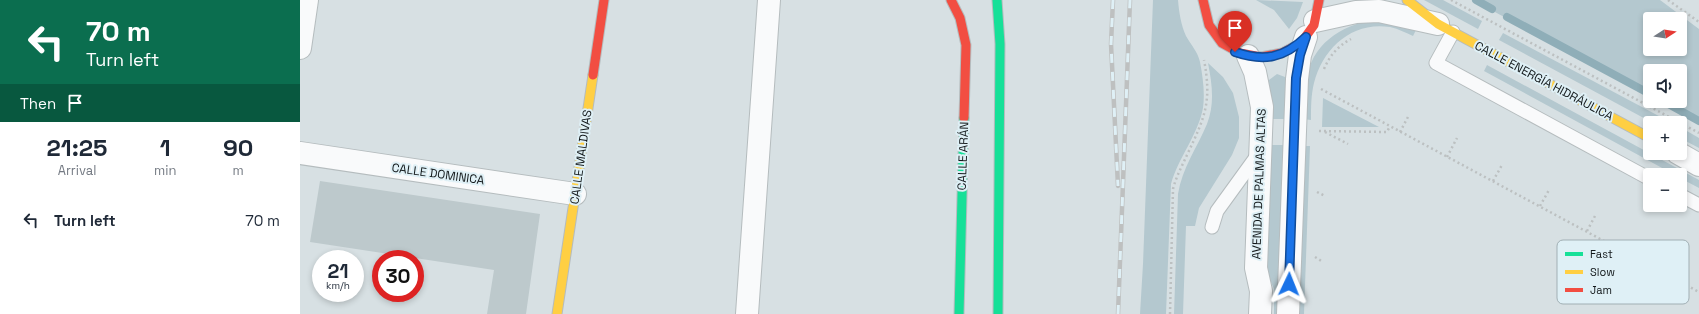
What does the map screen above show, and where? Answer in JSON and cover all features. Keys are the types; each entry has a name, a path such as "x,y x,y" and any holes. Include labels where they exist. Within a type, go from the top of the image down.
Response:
{"street":[{"path":"300,48 307,0"},
{"name":"CALLE MALDIVAS","path":"557,314 604,0"},
{"path":"747,314 769,0"},
{"name":"CALLE ARÁN","path":"951,0 960,18 966,45 959,314"},
{"path":"997,0 1000,44 998,314"},
{"path":"1203,0 1203,8 1207,22 1214,34 1223,44 1235,52 1248,56 1260,58 1273,57 1291,49 1311,29"},
{"path":"1288,314 1296,78 1300,55 1319,8 1319,0"},
{"name":"CALLE ENERGÍA HIDRÁULICA","path":"1407,0 1445,28 1643,134"},
{"name":"CALLE ENERGÍA HIDRÁULICA","path":"1311,29 1356,12 1379,12 1445,28"},
{"name":"AVENIDA DE PALMAS ALTAS","path":"1248,56 1255,72 1260,94 1262,119 1256,268 1261,291 1260,314"},
{"name":"CALLE DOMINICA","path":"300,154 575,194"},
{"path":"1687,158 1699,165"}],"lane":[{"path":"1445,28 1436,63 1643,175"},
{"path":"1212,227 1217,212 1261,150"},
{"path":"1687,199 1699,205"}],"path":[{"path":"1451,0 1699,133"},
{"path":"1668,0 1699,22"},
{"path":"1321,74 1328,59 1337,49 1356,36"},
{"path":"1170,314 1174,190 1178,174 1205,116 1208,88 1203,58 1206,56"},
{"path":"1318,93 1319,88 1603,240"},
{"path":"1400,132 1409,115"},
{"path":"1317,125 1316,132 1387,132 1390,126"},
{"path":"1324,131 1348,144"},
{"path":"1447,157 1457,138"},
{"path":"1493,181 1502,165"},
{"path":"1314,190 1314,197"},
{"path":"1540,206 1548,190"},
{"path":"1320,193 1325,196"},
{"path":"1586,231 1595,216"},
{"path":"1312,256 1312,263"},
{"path":"1318,259 1323,262"},
{"path":"1689,286 1699,292"}],"shaded area":[{"path":"1153,0 1178,0 1180,18 1184,32 1199,58 1204,102 1197,128 1178,165 1171,184 1166,314 1140,314 1143,264"},
{"path":"1256,0 1303,2 1297,18 1289,29 1274,10"},
{"path":"1424,0 1443,0 1482,21 1478,29"},
{"path":"1481,0 1660,0 1676,12 1643,12 1643,56 1687,56 1687,20 1699,29 1699,118 1680,108 1687,108 1687,64 1643,64 1643,88 1508,15 1506,18 1493,11 1495,8"},
{"path":"1375,19 1417,28 1413,36 1390,27 1376,26 1363,28 1341,40 1332,48 1318,70 1312,92 1311,120 1303,119 1305,87 1309,69 1314,57 1321,47 1329,39 1350,26"},
{"path":"1503,33 1659,116 1643,116 1643,118 1499,40"},
{"path":"1208,63 1223,77 1233,93 1239,117 1239,138 1232,155 1199,208 1195,226 1186,226 1183,314 1174,314 1178,194 1186,167 1210,116 1212,94"},
{"path":"1487,65 1643,150 1643,158 1484,71"},
{"path":"1277,74 1285,77 1288,81 1287,119 1271,119 1269,80"},
{"path":"1323,98 1379,127 1322,127"},
{"path":"1687,131 1699,138 1699,148 1687,142"},
{"path":"1270,145 1286,145 1280,314 1274,314 1274,289 1266,271"},
{"path":"1303,146 1310,146 1304,314 1297,314"},
{"path":"1647,160 1662,160 1677,168 1662,168"},
{"path":"1687,173 1699,180 1699,188 1687,182"}],"building":[{"path":"320,181 540,214 526,314 487,314 494,270 424,259 424,250 372,250 372,251 310,242"}],"waterway":[{"path":"1476,0 1492,9"},
{"path":"1507,17 1643,90"},
{"path":"1676,108 1699,121"}],"railway":[{"path":"1113,0 1111,44 1118,186"},
{"path":"1118,314 1130,0"}],"traffic: fast":[{"path":"997,0 1000,44 998,314"},
{"path":"959,314 964,118"}],"traffic: slow":[{"path":"1407,0 1438,24 1643,134"},
{"path":"557,314 593,75"}],"traffic: jam":[{"path":"593,75 604,0"},
{"path":"951,0 960,18 966,45 964,118"},
{"path":"1203,0 1209,25 1222,43 1240,53 1261,57 1282,53 1301,43 1314,25 1319,0"}],"route":[{"path":"1235,52 1260,58 1273,57 1285,53 1297,46 1306,37 1300,55 1296,78 1289,284"}]}
